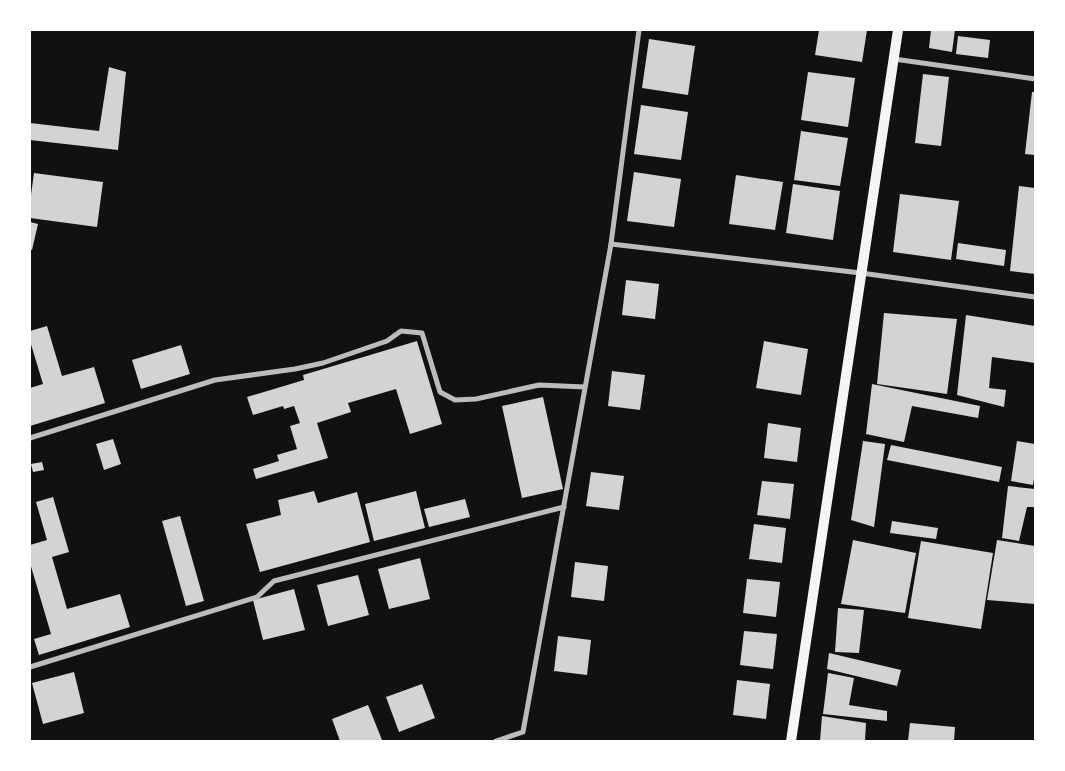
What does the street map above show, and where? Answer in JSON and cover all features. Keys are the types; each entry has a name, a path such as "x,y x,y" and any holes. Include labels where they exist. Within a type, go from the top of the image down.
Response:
{"main road":[{"path":"791,741 898,30"}],"street":[{"path":"496,741 523,732 611,244 639,30"},
{"path":"894,60 1035,79"},
{"path":"611,244 861,273 1035,297"},
{"path":"30,438 215,380 295,369 323,363 387,341 401,331 422,333 440,392 455,400 476,399 540,385 585,387"},
{"path":"30,667 257,597 274,581 564,507"}],"building":[{"path":"819,30 867,30 862,62 815,55"},
{"path":"931,30 955,30 952,52 929,48"},
{"path":"958,36 990,40 988,58 956,54"},
{"path":"649,39 695,46 688,95 642,88"},
{"path":"109,67 126,72 118,150 30,140 30,123 99,131"},
{"path":"808,72 855,78 848,127 801,120"},
{"path":"923,74 949,77 941,146 915,143"},
{"path":"1032,92 1035,92 1035,155 1025,154"},
{"path":"641,105 688,112 681,160 634,154"},
{"path":"801,131 848,138 840,186 794,180"},
{"path":"634,172 681,179 674,227 627,221"},
{"path":"34,173 103,182 97,227 30,218"},
{"path":"736,175 783,182 775,230 729,224"},
{"path":"793,184 840,191 833,240 786,233"},
{"path":"1019,186 1035,188 1035,274 1010,271"},
{"path":"900,194 959,201 951,260 893,252"},
{"path":"30,222 38,224 32,250 30,249"},
{"path":"958,243 1006,250 1004,266 956,259"},
{"path":"626,280 659,284 655,319 622,315"},
{"path":"884,313 957,319 947,394 877,384"},
{"path":"966,315 1035,326 1035,363 992,357 989,388 1006,390 1004,407 957,395"},
{"path":"47,326 62,376 94,367 105,403 30,426 30,388 43,384 30,341 30,331"},
{"path":"417,341 442,424 410,434 396,389 348,403 351,412 317,423 328,458 256,479 253,469 279,461 277,455 297,449 290,426 300,423 294,406 284,409 283,406 253,415 247,397 304,380 303,375"},
{"path":"764,341 808,349 801,395 756,388"},
{"path":"181,345 190,374 141,389 132,360"},
{"path":"612,371 645,375 640,410 608,406"},
{"path":"872,384 980,406 978,418 912,406 904,442 866,434"},
{"path":"543,397 563,489 522,498 502,406"},
{"path":"768,423 801,428 797,462 764,458"},
{"path":"113,439 121,464 104,470 96,444"},
{"path":"863,441 885,444 874,527 851,520"},
{"path":"1017,441 1035,444 1033,485 1011,481"},
{"path":"891,445 1002,467 999,482 887,460"},
{"path":"42,462 44,470 33,472 31,464"},
{"path":"591,472 624,476 619,510 586,506"},
{"path":"762,481 794,484 790,519 757,515"},
{"path":"1008,486 1035,489 1035,507 1027,507 1019,541 1002,538"},
{"path":"314,491 318,503 357,492 370,542 260,572 246,524 281,515 278,500"},
{"path":"416,491 425,528 374,541 365,504"},
{"path":"53,497 69,552 52,557 67,609 120,594 130,627 39,655 34,639 51,634 30,563 30,545 47,540 36,502"},
{"path":"465,499 470,517 429,527 424,509"},
{"path":"180,516 204,601 186,606 162,521"},
{"path":"892,521 938,528 936,539 890,533"},
{"path":"754,524 786,528 782,563 749,559"},
{"path":"853,540 916,553 905,613 841,604"},
{"path":"997,540 1035,546 1035,604 987,600"},
{"path":"921,541 993,553 981,629 908,618"},
{"path":"420,558 430,599 389,609 378,569"},
{"path":"575,562 608,566 604,601 571,597"},
{"path":"358,575 369,615 328,626 317,585"},
{"path":"747,579 780,582 776,617 743,613"},
{"path":"294,589 305,630 263,640 253,600"},
{"path":"838,608 864,610 859,653 835,652"},
{"path":"744,631 777,634 773,669 740,665"},
{"path":"558,636 591,640 587,675 554,671"},
{"path":"829,653 901,670 897,686 827,669"},
{"path":"74,672 84,713 43,724 32,683"},
{"path":"828,673 854,678 849,705 887,711 887,721 823,714"},
{"path":"737,680 770,684 766,719 733,715"},
{"path":"422,684 435,718 399,732 386,697"},
{"path":"368,705 382,740 340,741 332,719"},
{"path":"822,716 866,723 865,741 820,741"},
{"path":"910,723 955,727 954,741 908,741"}]}
